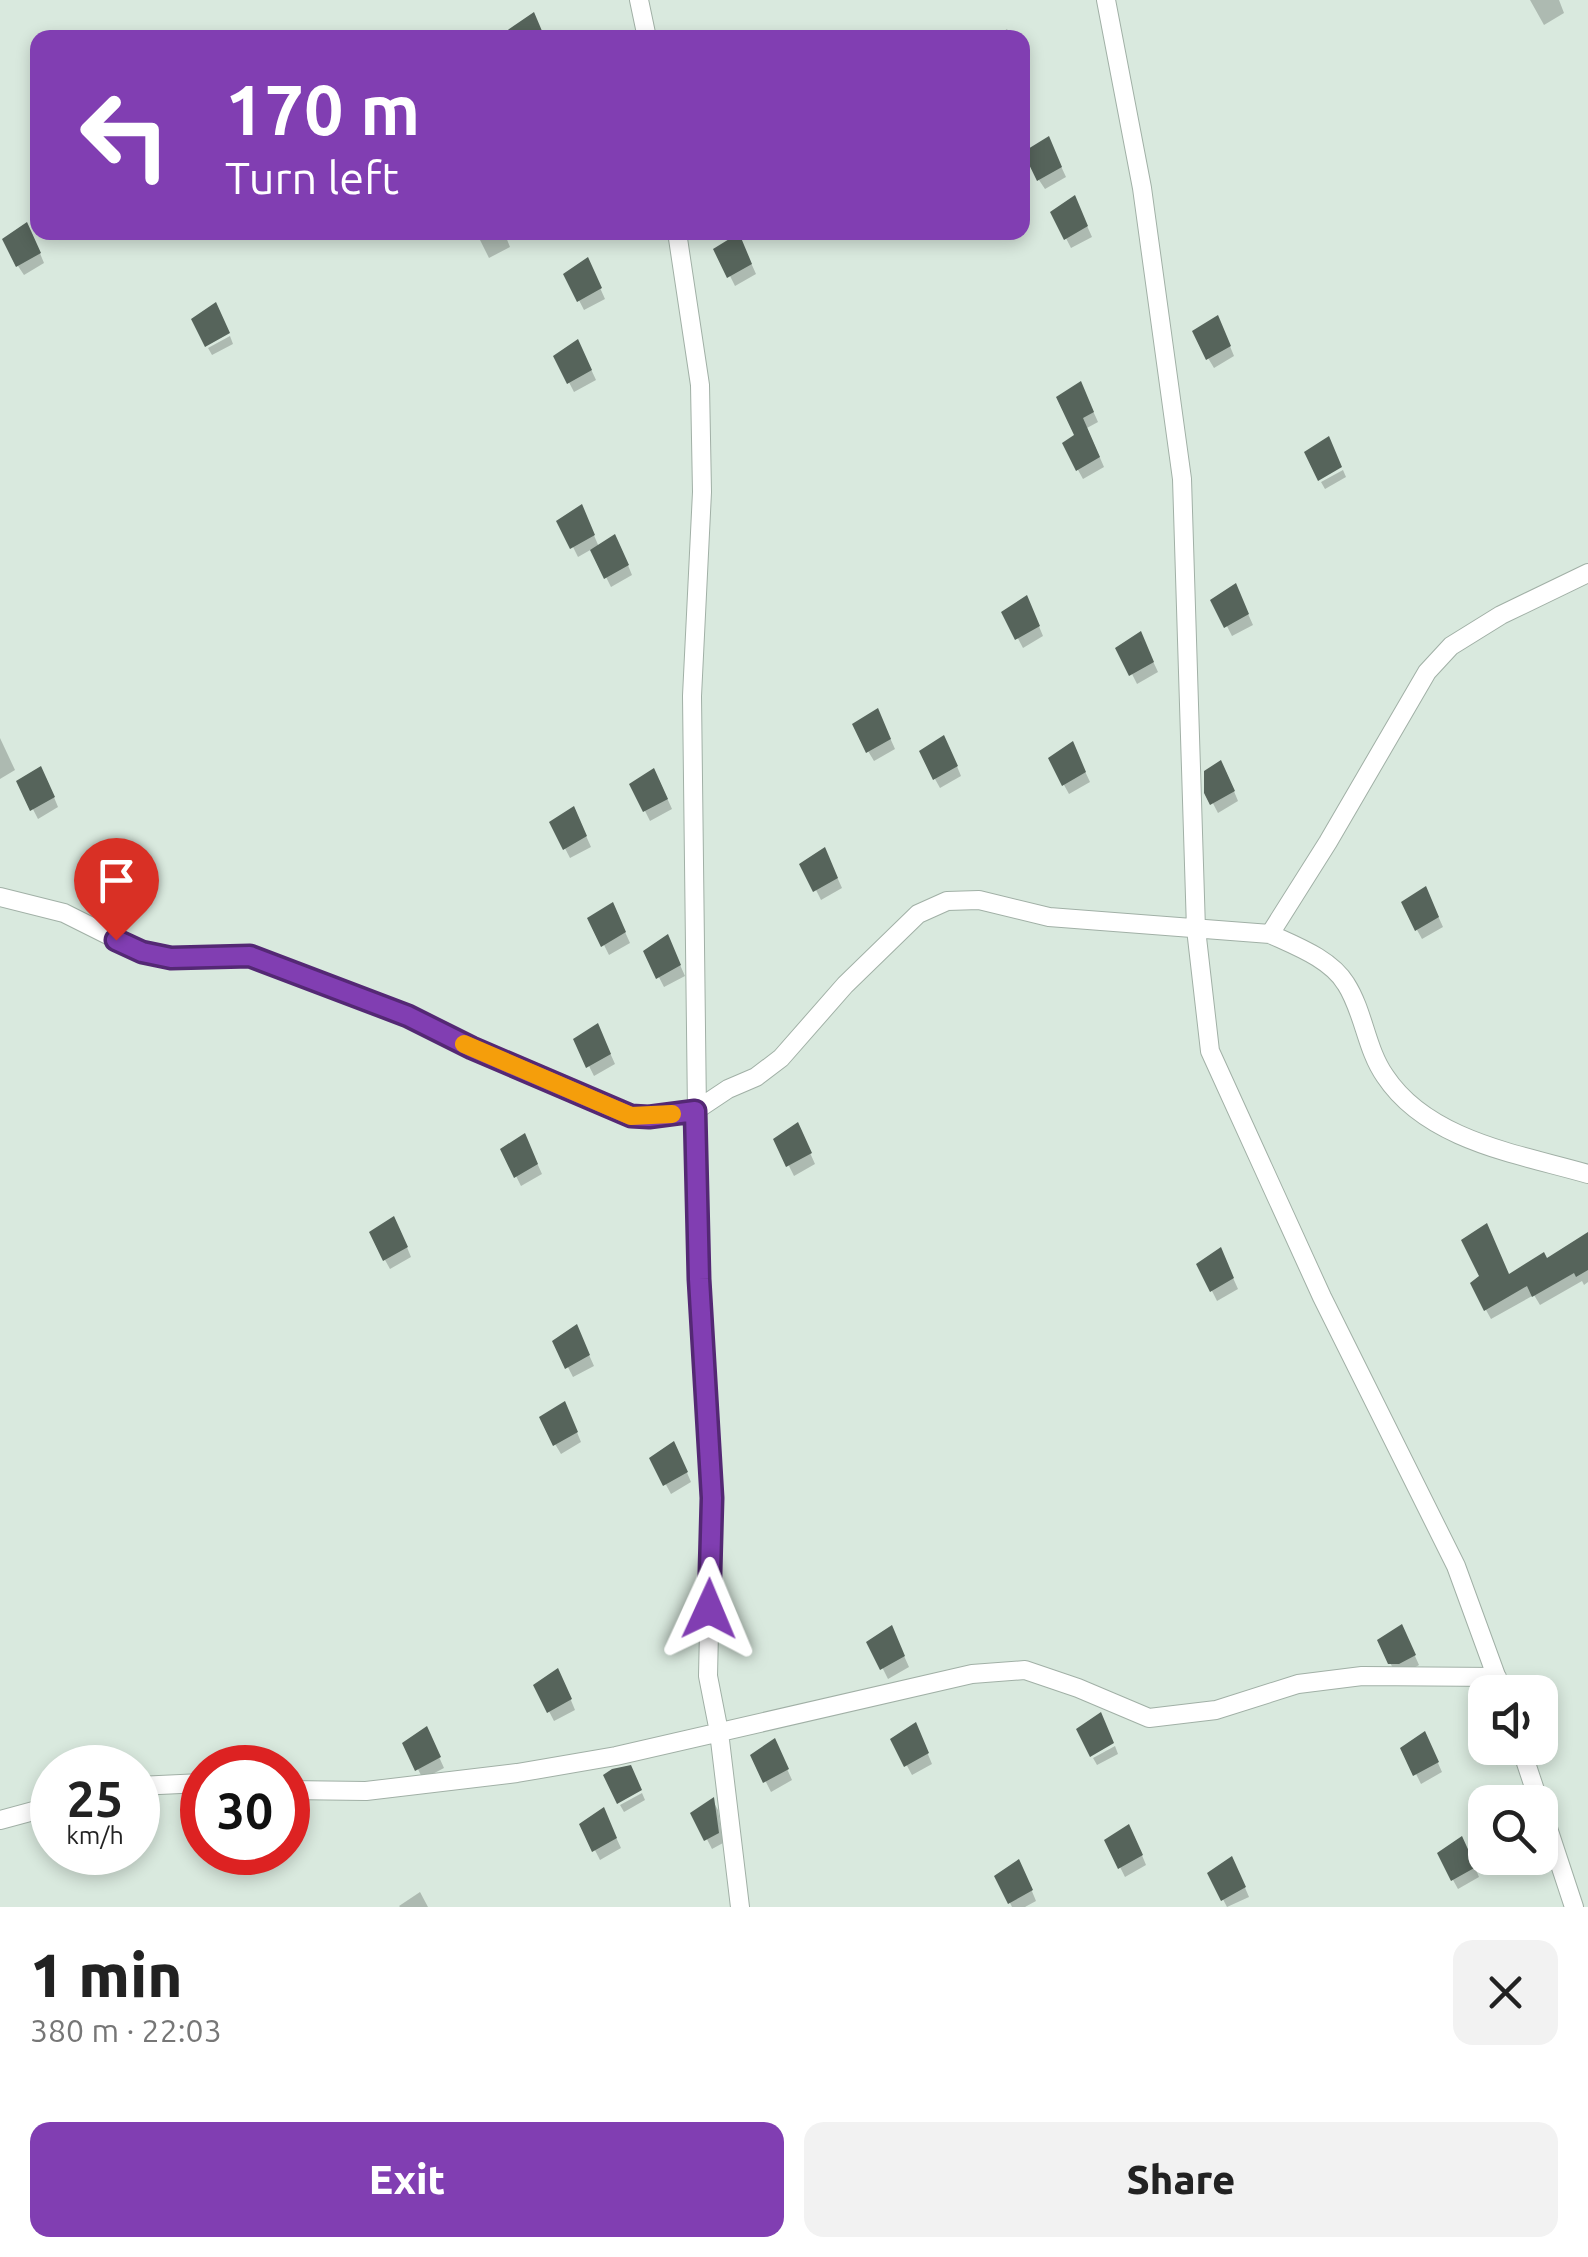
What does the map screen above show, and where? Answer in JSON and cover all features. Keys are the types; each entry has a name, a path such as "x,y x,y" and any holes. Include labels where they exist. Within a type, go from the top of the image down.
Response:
{"street":[{"path":"639,0 645,30"},
{"path":"1106,0 1142,188 1182,478 1196,929 1210,1051 1322,1297 1456,1566 1496,1675"},
{"path":"679,240 700,384 702,492 692,696 699,1279 712,1498 708,1676 720,1732 740,1907"},
{"path":"1270,934 1427,672 1451,646 1502,615 1588,573"},
{"path":"0,897 64,913 142,952 171,958 250,956 408,1016 472,1048 631,1116 649,1117 695,1111 728,1089 756,1077 780,1058 844,985 918,914 947,901 980,900 1048,917 1270,934 1327,964 1346,984 1385,1076 1424,1116 1468,1139 1588,1174"},
{"path":"310,1791 366,1792 426,1786 616,1756 990,1672 1025,1670 1149,1718 1216,1710 1298,1684 1362,1676 1468,1683"},
{"path":"0,1820 30,1812"},
{"path":"1558,1858 1574,1907"}],"building":[{"path":"534,12 542,30 508,30"},
{"path":"1049,136 1062,167 1037,181 1030,166 1030,148"},
{"path":"1075,195 1088,226 1064,240 1050,212"},
{"path":"27,222 30,240 35,240 41,253 16,267 2,239"},
{"path":"728,240 742,240 752,264 727,278 713,249"},
{"path":"588,257 602,288 577,302 563,274"},
{"path":"216,302 230,333 205,347 191,319"},
{"path":"1218,315 1231,346 1206,360 1192,331"},
{"path":"578,339 592,370 567,384 553,356"},
{"path":"1081,381 1094,412 1083,418 1100,457 1076,471 1062,443 1074,435 1056,397"},
{"path":"1329,436 1342,467 1318,481 1304,452"},
{"path":"582,504 595,535 570,549 556,521"},
{"path":"615,534 629,565 604,579 590,550"},
{"path":"1236,583 1249,614 1224,628 1210,600"},
{"path":"1027,595 1040,626 1015,640 1001,612"},
{"path":"1141,631 1154,662 1129,676 1115,648"},
{"path":"878,708 891,739 866,753 852,724"},
{"path":"944,735 958,766 933,780 919,751"},
{"path":"1073,741 1086,772 1062,786 1048,758"},
{"path":"1221,760 1235,791 1210,805 1204,793 1204,771"},
{"path":"41,766 55,797 30,811 16,781"},
{"path":"654,768 668,799 643,812 629,784"},
{"path":"574,806 587,836 563,850 549,822"},
{"path":"825,847 838,878 813,892 799,864"},
{"path":"1426,886 1439,917 1415,931 1401,902"},
{"path":"613,902 626,932 601,947 587,918"},
{"path":"668,934 681,965 656,979 643,951"},
{"path":"598,1023 611,1054 586,1068 573,1039"},
{"path":"798,1122 812,1153 786,1167 773,1139"},
{"path":"525,1133 538,1164 514,1178 500,1149"},
{"path":"394,1216 408,1247 383,1261 369,1232"},
{"path":"1487,1223 1509,1274 1544,1252 1547,1258 1588,1232 1588,1270 1576,1277 1574,1273 1532,1297 1527,1286 1484,1311 1470,1283 1479,1276 1461,1240"},
{"path":"1221,1247 1234,1278 1210,1292 1196,1264"},
{"path":"577,1324 590,1355 565,1369 552,1341"},
{"path":"565,1401 578,1432 553,1446 539,1417"},
{"path":"674,1441 688,1472 663,1486 649,1458"},
{"path":"1402,1624 1416,1655 1399,1664 1388,1664 1377,1640"},
{"path":"892,1625 905,1656 880,1670 866,1642"},
{"path":"558,1668 572,1699 547,1713 533,1685"},
{"path":"1101,1712 1114,1743 1090,1757 1076,1729"},
{"path":"916,1722 929,1753 904,1767 890,1739"},
{"path":"427,1726 441,1757 415,1771 402,1743"},
{"path":"1425,1731 1439,1762 1413,1776 1400,1748"},
{"path":"775,1738 789,1769 763,1783 750,1755"},
{"path":"631,1765 642,1790 617,1804 603,1775"},
{"path":"714,1797 719,1833 704,1841 690,1813"},
{"path":"604,1807 617,1838 592,1852 579,1824"},
{"path":"1129,1824 1143,1855 1118,1869 1104,1840"},
{"path":"1462,1836 1468,1849 1468,1871 1451,1881 1437,1853"},
{"path":"1232,1856 1246,1887 1221,1901 1207,1873"},
{"path":"1019,1859 1033,1890 1008,1904 994,1876"}],"slow traffic":[{"path":"464,1044 631,1116 672,1114"}],"route":[{"path":"116,940 142,952 171,958 250,956 408,1016 472,1048 631,1116 695,1111 699,1279 712,1498 709,1609"}]}
